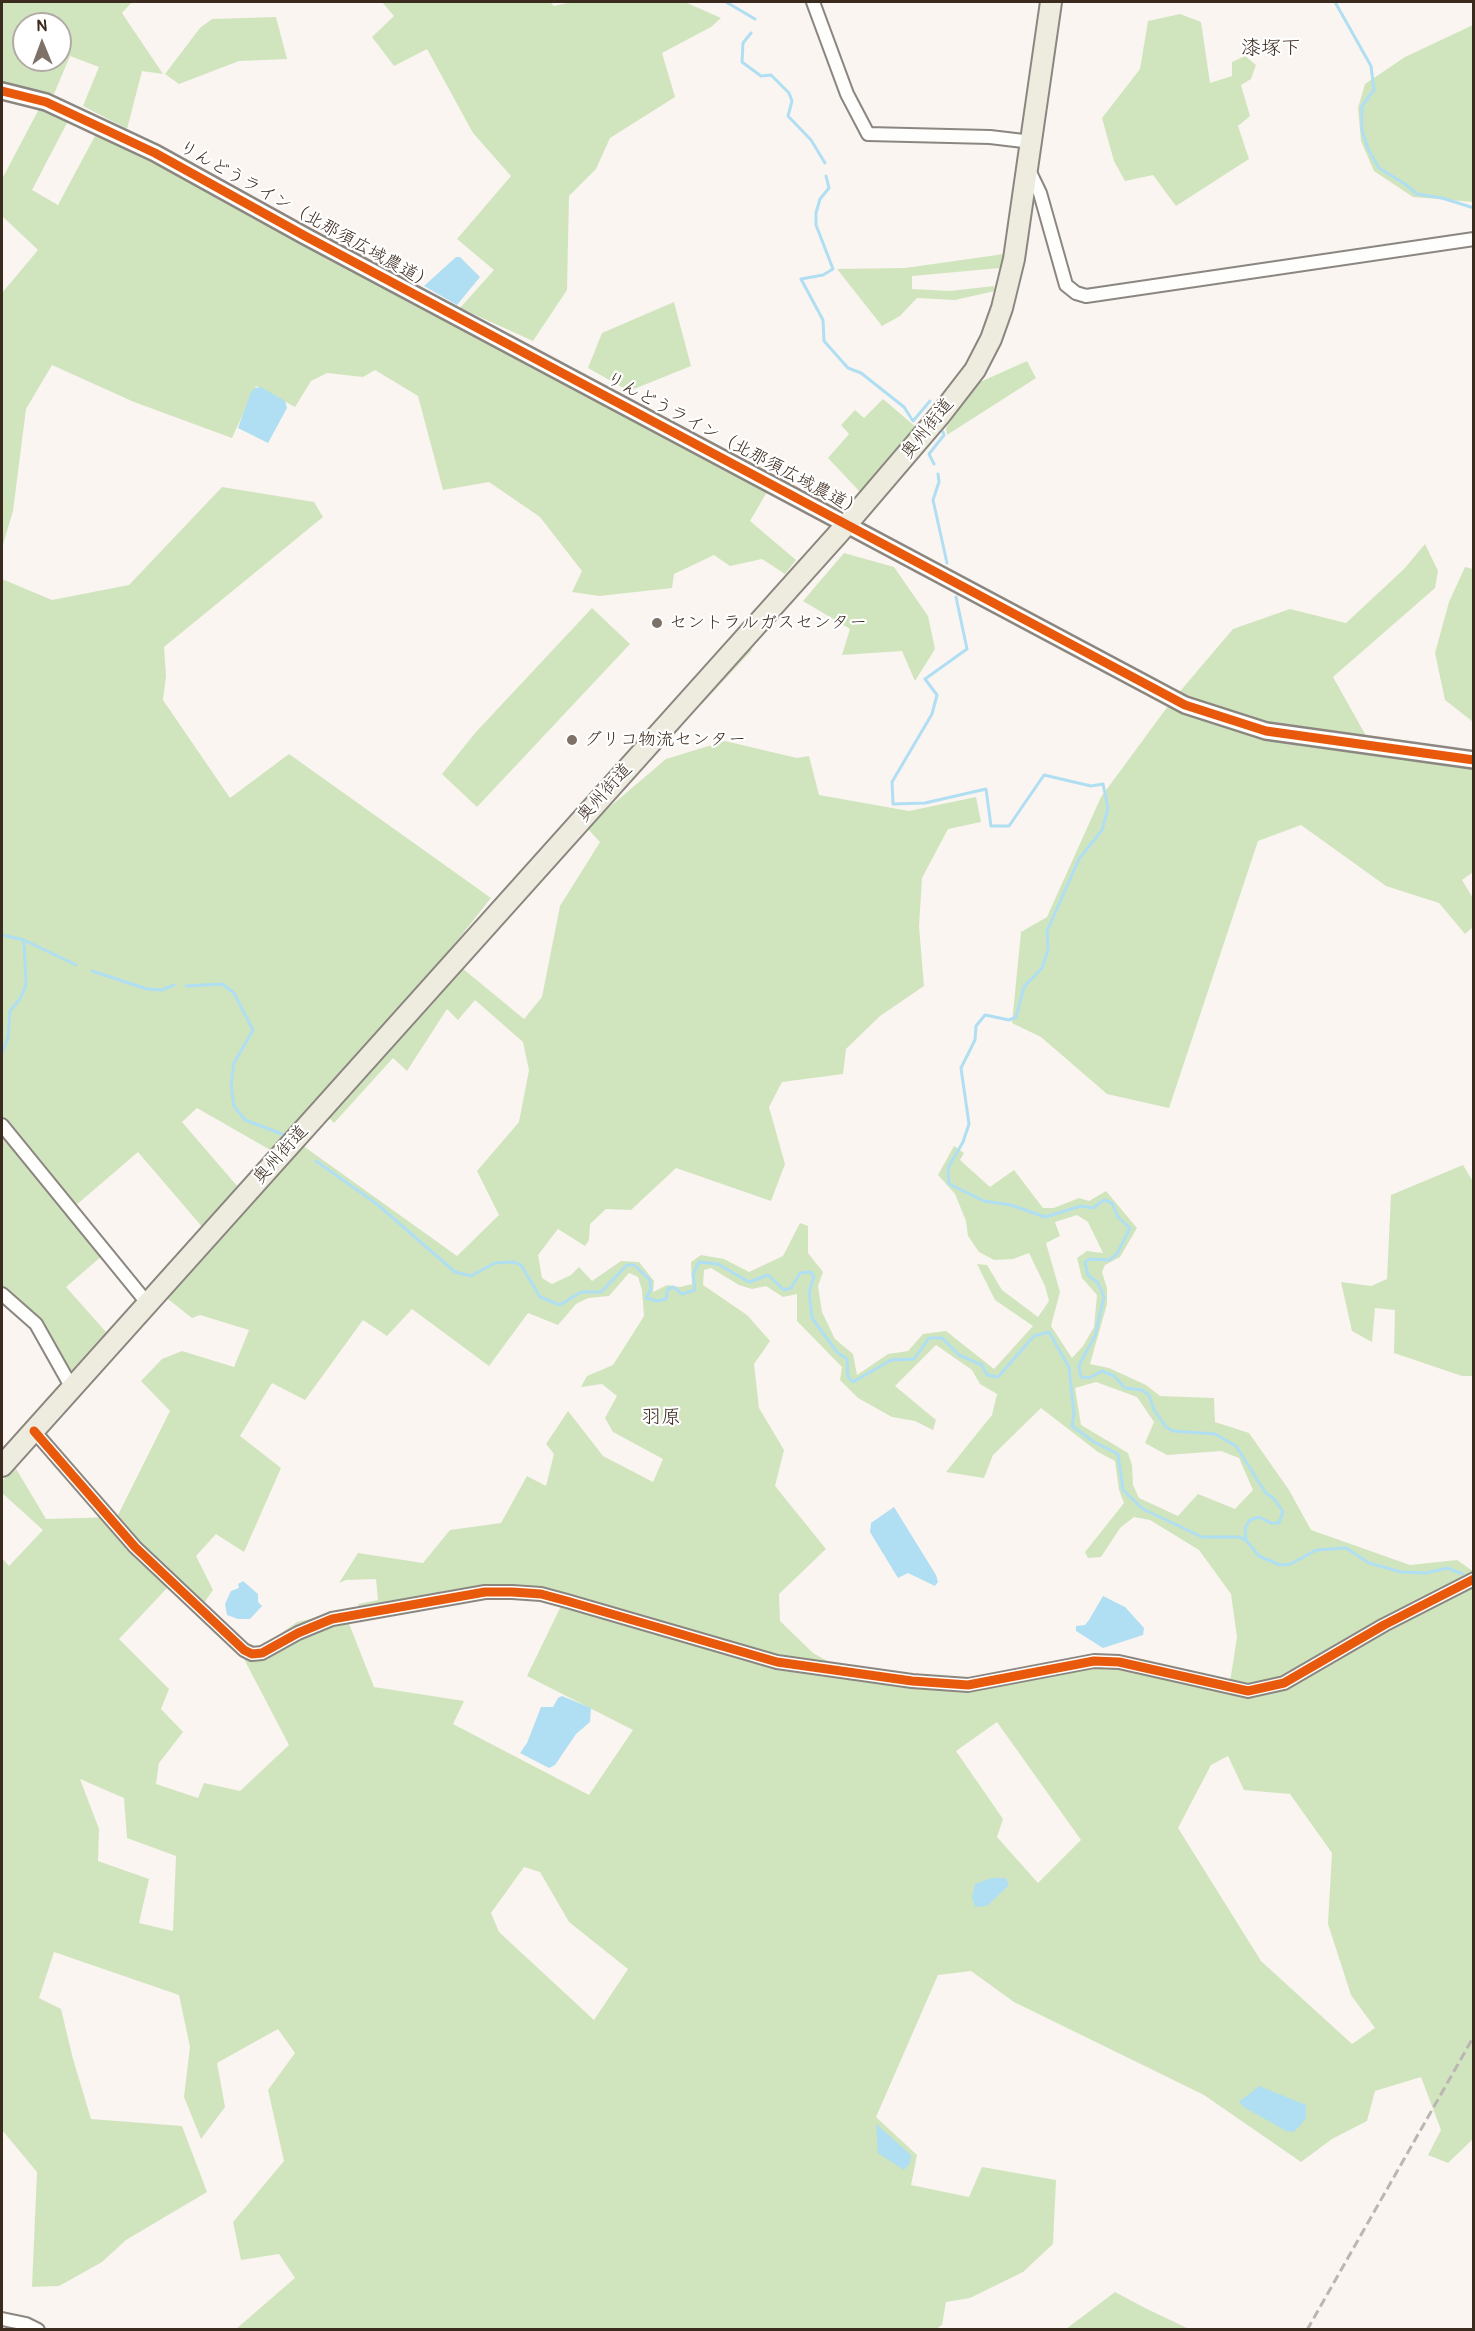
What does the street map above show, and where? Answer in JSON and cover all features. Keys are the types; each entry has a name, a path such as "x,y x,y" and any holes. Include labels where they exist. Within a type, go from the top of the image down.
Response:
{"highway":[{"name":"奥州街道","path":"2,1466 847,524 941,414 975,370 991,339 1002,308 1014,259 1051,2"}],"street":[{"path":"813,2 847,94 868,134 990,137 1032,142"},
{"name":"りんどうライン（北那須広域農道）","path":"2,91 46,102 155,153 325,247 1158,691 1205,713 1266,731 1473,760"},
{"path":"1028,168 1040,193 1066,285 1086,296 1473,239"},
{"path":"2,1125 148,1304"},
{"path":"2,1294 36,1324 72,1388"},
{"path":"34,1431 135,1547 229,1637 252,1654 262,1653 306,1628 332,1619 485,1592 512,1592 541,1594 777,1662 912,1681 968,1685 1094,1661 1119,1662 1248,1691 1284,1683 1384,1625 1473,1580"},
{"path":"2,2319 26,2324 38,2330"}],"green space":[{"path":"2,2 132,2 122,13 163,74 142,71 127,129 83,106 99,67 72,57 72,12 12,12 12,72 63,72 54,94 2,82"},
{"path":"382,2 550,2 554,6 572,2 685,2 721,18 711,27 662,53 675,97 610,138 596,169 569,196 567,290 533,341 460,308 494,270 457,239 511,176 473,133 427,49 394,66 372,37 394,16"},
{"path":"1180,14 1201,22 1210,83 1232,76 1232,62 1245,56 1256,65 1251,79 1241,85 1250,116 1238,126 1249,159 1176,206 1153,175 1125,181 1114,161 1102,118 1140,69 1148,21"},
{"path":"276,17 287,59 239,61 179,84 165,74 200,28 212,19"},
{"path":"1473,25 1473,202 1413,197 1374,171 1361,141 1358,108 1365,84 1405,57"},
{"path":"39,109 68,121 32,190 58,205 96,134 193,180 767,492 750,521 796,560 785,574 762,559 730,566 714,555 674,574 672,588 599,596 572,592 582,571 540,517 489,482 443,490 418,396 375,370 363,377 327,373 311,381 295,407 256,386 232,438 134,402 52,365 26,409 13,511 2,548 2,293 38,250 2,216 2,179"},
{"path":"1004,254 1000,268 912,276 912,289 950,291 994,286 995,291 955,300 917,298 900,316 882,326 837,269 905,268"},
{"path":"674,302 691,366 629,391 588,368 602,333"},
{"path":"1027,361 1036,378 947,435 946,428 978,383"},
{"path":"883,399 917,428 861,493 828,458 849,434 841,425 855,410 864,418"},
{"path":"222,487 314,502 323,517 164,647 166,676 163,700 230,798 289,754 491,898 445,956 315,1108 272,1151 197,1108 182,1122 238,1187 204,1229 138,1152 68,1212 103,1255 66,1287 106,1332 70,1372 2,1300 2,579 52,600 129,585"},
{"path":"1425,544 1438,571 1435,588 1333,677 1374,750 1473,759 1473,872 1462,880 1473,898 1473,927 1465,934 1439,903 1386,886 1301,825 1258,841 1169,1108 1107,1094 1041,1037 1012,1023 1021,932 1047,917 1101,797 1171,702 1233,629 1290,609 1346,623 1404,569"},
{"path":"844,553 894,567 928,616 935,649 915,681 902,651 842,655 850,629 803,601"},
{"path":"1465,567 1473,569 1473,722 1445,700 1435,653 1449,602"},
{"path":"592,608 630,644 477,807 442,774 476,732"},
{"path":"747,646 752,650 702,704 698,701"},
{"path":"725,741 797,758 809,756 819,795 909,811 976,797 981,822 948,829 922,878 919,926 924,986 880,1016 846,1049 843,1074 782,1082 769,1107 785,1164 771,1201 676,1168 631,1210 606,1209 590,1224 589,1240 585,1246 558,1229 538,1255 542,1278 552,1284 571,1275 579,1267 592,1281 621,1261 639,1262 654,1281 653,1292 667,1285 680,1287 692,1284 691,1262 701,1255 724,1259 749,1272 783,1256 800,1223 808,1226 808,1253 823,1272 818,1286 822,1312 835,1339 853,1354 857,1375 888,1354 908,1351 923,1334 946,1331 994,1369 1033,1326 995,1300 977,1264 987,1265 1002,1290 1038,1317 1049,1301 1045,1286 1029,1253 1013,1259 994,1260 979,1252 968,1236 966,1221 955,1194 938,1175 954,1146 964,1153 960,1160 990,1187 1014,1170 1043,1208 1054,1208 1079,1198 1089,1201 1106,1191 1137,1228 1120,1257 1105,1265 1102,1272 1107,1288 1107,1304 1090,1364 1109,1368 1146,1385 1160,1396 1214,1398 1215,1422 1249,1433 1289,1490 1311,1530 1410,1565 1457,1560 1473,1571 1473,2139 1448,2163 1428,2155 1441,2130 1421,2077 1375,2091 1367,2121 1332,2139 1301,2162 1204,2095 1014,2002 971,1971 938,1975 876,2117 917,2155 911,2185 969,2197 982,2167 1056,2180 1053,2244 1023,2272 970,2298 946,2302 942,2325 936,2329 236,2329 295,2278 279,2254 241,2260 233,2222 284,2161 268,2090 295,2053 278,2029 217,2063 225,2107 201,2139 184,2097 190,2047 179,1995 54,1952 39,1998 61,2009 91,2119 182,2126 207,2192 126,2240 102,2262 59,2286 32,2287 37,2172 2,2130 2,1558 9,1566 43,1530 2,1493 2,1481 15,1467 46,1519 117,1517 170,1411 141,1381 162,1359 182,1351 234,1367 249,1330 200,1315 192,1318 164,1296 302,1145 457,1256 499,1215 477,1171 519,1122 529,1070 523,1042 475,1000 458,1020 447,1009 407,1071 393,1058 334,1123 325,1114 462,968 524,1019 542,997 560,906 600,842 586,827 666,759","holes":["1077,1215 1088,1222 1103,1253 1087,1251 1077,1258 1082,1278 1097,1295 1094,1327 1083,1346 1072,1358 1051,1326 1060,1292 1046,1243 1060,1236 1055,1222","711,1268 739,1285 752,1289 766,1286 783,1297 797,1294 797,1321 842,1367 840,1380 858,1398 892,1417 915,1421 933,1430 936,1420 895,1386 936,1345 972,1370 980,1384 997,1394 992,1415 946,1472 984,1478 993,1455 1041,1408 1098,1452 1115,1461 1119,1490 1124,1503 1085,1552 1088,1558 1101,1557 1120,1528 1134,1517 1150,1520 1199,1550 1231,1594 1237,1637 1230,1682 1113,1656 1072,1658 974,1678 933,1678 831,1663 813,1653 780,1621 779,1594 826,1549 775,1486 784,1450 759,1408 754,1364 770,1341 747,1315 703,1285 704,1270","629,1273 638,1277 642,1290 644,1316 613,1365 587,1376 581,1387 602,1384 617,1396 605,1418 613,1432 663,1459 653,1482 603,1456 568,1411 546,1444 554,1454 546,1486 527,1476 501,1523 450,1530 423,1563 358,1553 339,1583 346,1580 376,1579 378,1600 358,1604 361,1610 541,1592 562,1604 527,1676 633,1730 589,1795 453,1724 464,1701 374,1687 344,1611 297,1622 244,1659 289,1745 240,1791 204,1783 198,1798 156,1784 159,1763 183,1732 161,1709 169,1689 119,1639 168,1587 197,1613 213,1590 196,1556 216,1534 244,1552 281,1468 240,1436 272,1383 305,1400 363,1320 387,1336 412,1309 489,1366 528,1313 558,1325 576,1304 588,1298 609,1296","1096,1382 1137,1397 1154,1422 1145,1443 1167,1455 1221,1451 1239,1458 1253,1490 1235,1509 1198,1494 1178,1516 1139,1498 1133,1485 1132,1465 1128,1453 1081,1425 1075,1388","997,1722 1081,1840 1038,1883 997,1837 1003,1819 956,1751","1228,1756 1244,1790 1290,1794 1332,1853 1328,1924 1351,1995 1375,2028 1352,2044 1261,1961 1178,1828 1211,1765","80,1779 124,1798 127,1838 176,1856 173,1931 139,1923 149,1879 98,1861 99,1829","524,1867 540,1872 569,1922 628,1969 594,2020 499,1932 491,1913"]},
{"path":"1463,1165 1474,1183 1473,1376 1462,1376 1394,1353 1395,1310 1375,1308 1372,1342 1352,1331 1341,1282 1371,1286 1387,1279 1391,1195"},
{"path":"1115,2292 1145,2308 1189,2329 1066,2329"}],"water":[{"path":"456,257 460,257 480,277 457,305 424,286"},
{"path":"261,387 285,401 287,408 268,443 238,428 251,392"},
{"path":"894,1507 936,1575 938,1582 935,1586 908,1573 898,1578 870,1532 871,1523"},
{"path":"243,1581 258,1594 258,1602 262,1606 250,1619 238,1619 227,1615 225,1604 231,1591 239,1588 238,1584"},
{"path":"1103,1596 1125,1607 1144,1628 1143,1635 1103,1648 1076,1631 1076,1626 1085,1625 1089,1620"},
{"path":"562,1696 591,1708 590,1722 576,1734 555,1765 549,1768 520,1753 527,1743 541,1707 553,1707 558,1698"},
{"path":"991,1878 1006,1878 1009,1885 987,1906 975,1907 972,1897 975,1884"},
{"path":"1259,2086 1306,2105 1306,2118 1299,2127 1293,2132 1286,2131 1239,2102"},
{"path":"876,2124 911,2155 910,2163 904,2170 878,2153"}],"waterway":[{"path":"726,2 755,19"},
{"path":"1335,2 1371,66 1374,90 1362,106 1362,130 1368,149 1379,168 1417,194 1442,198 1474,208"},
{"path":"751,33 743,43 742,62 761,76 771,75 789,93 792,101 788,116 811,140 825,163"},
{"path":"826,176 829,188 820,199 816,213 816,225 833,269 823,275 801,279 823,320 824,341 848,368 861,373 904,407 913,421 930,401"},
{"path":"934,464 929,454 944,435 943,432"},
{"path":"938,474 939,482 933,500 947,563"},
{"path":"956,597 967,649 925,679 937,695 932,714 892,782 893,804 925,803 986,789 991,826 1009,826 1044,775 1091,786 1103,784 1108,808 1102,830 1079,859 1047,931 1048,950 1042,968 1024,987 1016,1017 1009,1020 985,1015 976,1026 975,1040 961,1068 969,1124 963,1142 948,1168 949,1184 984,1201 1011,1205 1045,1217 1081,1206 1093,1208 1104,1200 1112,1203 1118,1217 1130,1228 1117,1254 1109,1260 1090,1259 1085,1262 1088,1275 1098,1283 1104,1297 1095,1336 1079,1365 1081,1377 1089,1378 1102,1371 1114,1376 1125,1388 1142,1390 1149,1395 1154,1410 1166,1427 1173,1431 1215,1434 1236,1446 1265,1492 1275,1500 1283,1512 1279,1523 1271,1523 1259,1517 1250,1520 1245,1528 1246,1540"},
{"path":"2,935 24,940 26,985 20,999 10,1011 8,1037 2,1054"},
{"path":"26,941 76,965"},
{"path":"92,971 147,989 162,990 174,985"},
{"path":"186,986 222,984 234,993 253,1030 234,1063 231,1086 234,1106 245,1120 282,1134"},
{"path":"316,1161 377,1204 455,1272 471,1276 495,1263 513,1262 521,1265 540,1297 560,1305 581,1292 601,1292 627,1265 634,1265 650,1280 651,1289 646,1298 657,1301 666,1299 668,1289 673,1287 682,1294 695,1290 693,1274 699,1262 718,1264 749,1282 768,1275 784,1290 791,1288 800,1273 811,1272 814,1277 809,1292 812,1318 837,1352 847,1359 848,1377 853,1382 891,1360 914,1359 929,1338 942,1338 959,1355 982,1365 987,1375 998,1377 1034,1336 1049,1332 1069,1367 1074,1414 1072,1426 1094,1442 1118,1454 1123,1490 1143,1509 1202,1537 1239,1537 1246,1540 1259,1556 1280,1565 1291,1564 1316,1550 1346,1548 1369,1563 1401,1572 1426,1573 1447,1568 1463,1574"}],"railway":[{"path":"1307,2330 1474,2036"}],"cycle path":[{"path":"2,91 46,102 155,153 305,236 1185,705 1266,731 1474,760"},
{"path":"34,1431 135,1547 244,1650 252,1654 262,1653 298,1633 332,1619 485,1592 512,1592 541,1594 777,1662 912,1681 968,1685 1094,1661 1119,1662 1248,1691 1284,1683 1384,1625 1474,1579"}],"place":[{"name":"セントラルガスセンター","path":"657,623"},
{"name":"グリコ物流センター","path":"572,740"}],"district":[{"name":"漆塚下","path":"1271,49"},
{"name":"羽原","path":"661,1418"}]}
